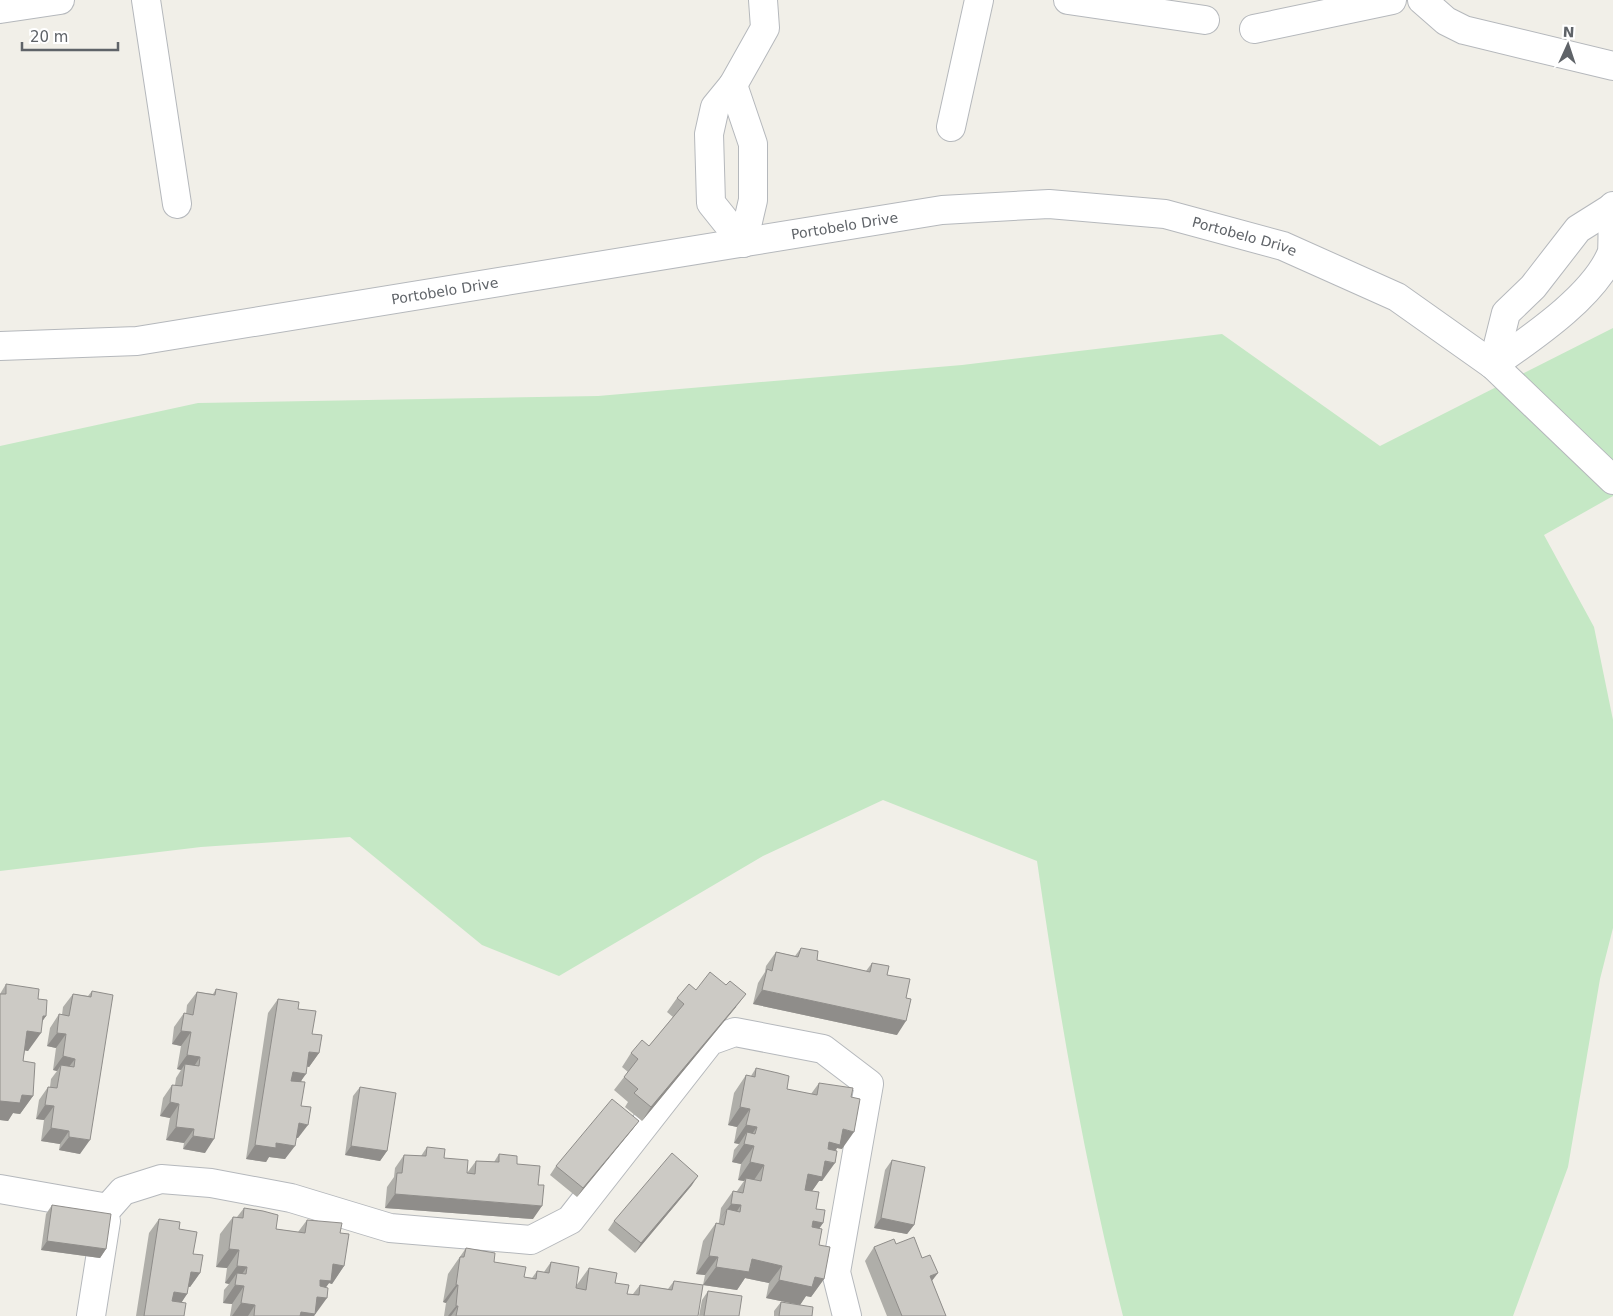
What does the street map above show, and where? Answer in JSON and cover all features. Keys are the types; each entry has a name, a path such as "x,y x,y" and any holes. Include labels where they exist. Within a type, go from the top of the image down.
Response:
{"street":[{"path":"0,9 60,0"},
{"path":"146,0 177,204"},
{"path":"743,242 711,203 708,134 715,108 733,85 765,28 763,0"},
{"path":"951,127 979,0"},
{"path":"1074,0 1205,20"},
{"path":"1254,29 1392,0"},
{"path":"1422,0 1446,21 1464,30 1613,66"},
{"path":"733,85 753,144 753,200 743,242"},
{"name":"Portobelo Drive","path":"0,346 137,341 942,210 1049,204 1165,214 1283,246 1397,297 1492,365 1613,480"},
{"path":"1492,365 1535,336 1596,279 1613,251 1613,206"},
{"path":"1492,365 1506,313 1533,287 1578,229 1613,206"},
{"path":"91,1316 108,1208 123,1191 161,1178 211,1183 291,1198 390,1228 532,1240 570,1220 710,1041 735,1032 823,1049 869,1084 836,1272 847,1316"},
{"path":"0,1189 108,1208"}],"green space":[{"path":"1613,328 1613,496 1544,535 1594,627 1613,720 1613,928 1600,979 1568,1167 1513,1316 1123,1316 1109,1260 1074,1090 1054,976 1037,861 883,800 763,856 559,976 482,945 350,837 201,847 0,871 0,446 198,403 598,396 962,365 1222,334 1380,446"}],"building":[{"path":"801,948 818,951 817,960 870,972 872,963 889,966 887,975 910,979 906,998 911,999 906,1021 762,990 767,969 772,971 776,952 798,957"},
{"path":"710,972 726,985 730,981 746,994 651,1107 634,1093 638,1089 624,1077 638,1059 631,1053 642,1040 649,1046 684,1004 677,998 689,984 696,990"},
{"path":"6,984 39,989 38,999 47,1000 46,1016 43,1016 41,1033 27,1031 23,1061 35,1063 33,1096 22,1095 20,1103 0,1101 0,994 6,994"},
{"path":"216,989 237,993 214,1139 193,1136 194,1129 176,1127 179,1104 170,1102 172,1085 182,1086 185,1064 199,1066 200,1057 187,1055 191,1032 181,1031 184,1013 193,1015 197,992 215,995"},
{"path":"92,991 113,995 90,1140 69,1137 69,1131 51,1128 54,1106 45,1105 48,1087 57,1088 61,1065 74,1067 75,1059 63,1056 66,1034 57,1033 59,1014 69,1016 73,994 91,997"},
{"path":"278,999 299,1002 298,1009 316,1011 312,1034 322,1035 319,1053 309,1052 306,1074 293,1072 291,1081 305,1082 301,1106 311,1107 308,1125 299,1123 295,1146 276,1143 276,1148 255,1145"},
{"path":"756,1068 789,1076 787,1089 817,1095 819,1083 853,1088 851,1097 860,1099 854,1132 843,1129 840,1145 829,1142 828,1149 837,1151 835,1163 825,1161 822,1177 808,1174 805,1190 819,1192 816,1209 825,1210 823,1223 813,1221 812,1227 822,1229 819,1245 830,1247 824,1279 815,1277 812,1287 779,1280 782,1266 752,1259 749,1272 716,1267 718,1257 709,1256 716,1223 724,1225 727,1209 740,1212 741,1205 731,1204 733,1191 743,1193 746,1178 761,1181 764,1165 750,1162 754,1146 744,1144 747,1132 755,1134 757,1127 746,1125 750,1109 740,1107 746,1075 755,1077"},
{"path":"360,1087 396,1093 387,1151 351,1146"},
{"path":"612,1099 639,1121 583,1188 556,1166"},
{"path":"427,1147 445,1149 444,1158 468,1160 467,1173 475,1174 476,1161 499,1162 499,1154 517,1156 517,1164 540,1166 538,1185 544,1185 542,1206 395,1194 397,1173 402,1173 404,1155 426,1156"},
{"path":"672,1153 698,1176 641,1243 614,1221"},
{"path":"892,1160 925,1167 914,1225 881,1218"},
{"path":"52,1205 111,1214 106,1249 47,1241"},
{"path":"244,1208 278,1215 276,1229 305,1233 307,1220 342,1223 340,1233 349,1234 344,1266 333,1264 331,1281 320,1280 320,1286 328,1288 327,1298 317,1297 315,1314 301,1312 300,1316 254,1316 255,1305 241,1303 244,1286 235,1285 237,1273 246,1274 247,1267 237,1266 239,1250 229,1249 233,1217 243,1218"},
{"path":"159,1219 180,1222 179,1229 197,1232 193,1254 203,1255 200,1273 191,1272 187,1294 174,1292 172,1301 186,1303 184,1316 144,1316"},
{"path":"914,1237 922,1258 930,1255 938,1273 930,1276 946,1316 902,1316 874,1247 894,1239 896,1244"},
{"path":"466,1248 495,1253 494,1262 526,1267 524,1277 536,1279 537,1271 549,1273 551,1262 579,1267 576,1288 586,1290 589,1268 617,1273 615,1283 629,1285 627,1294 639,1295 640,1285 672,1290 674,1281 703,1285 698,1316 456,1316 458,1285 456,1285 460,1257 464,1257"},
{"path":"708,1291 742,1296 739,1316 704,1316"},
{"path":"781,1302 813,1307 812,1316 779,1316"}]}
